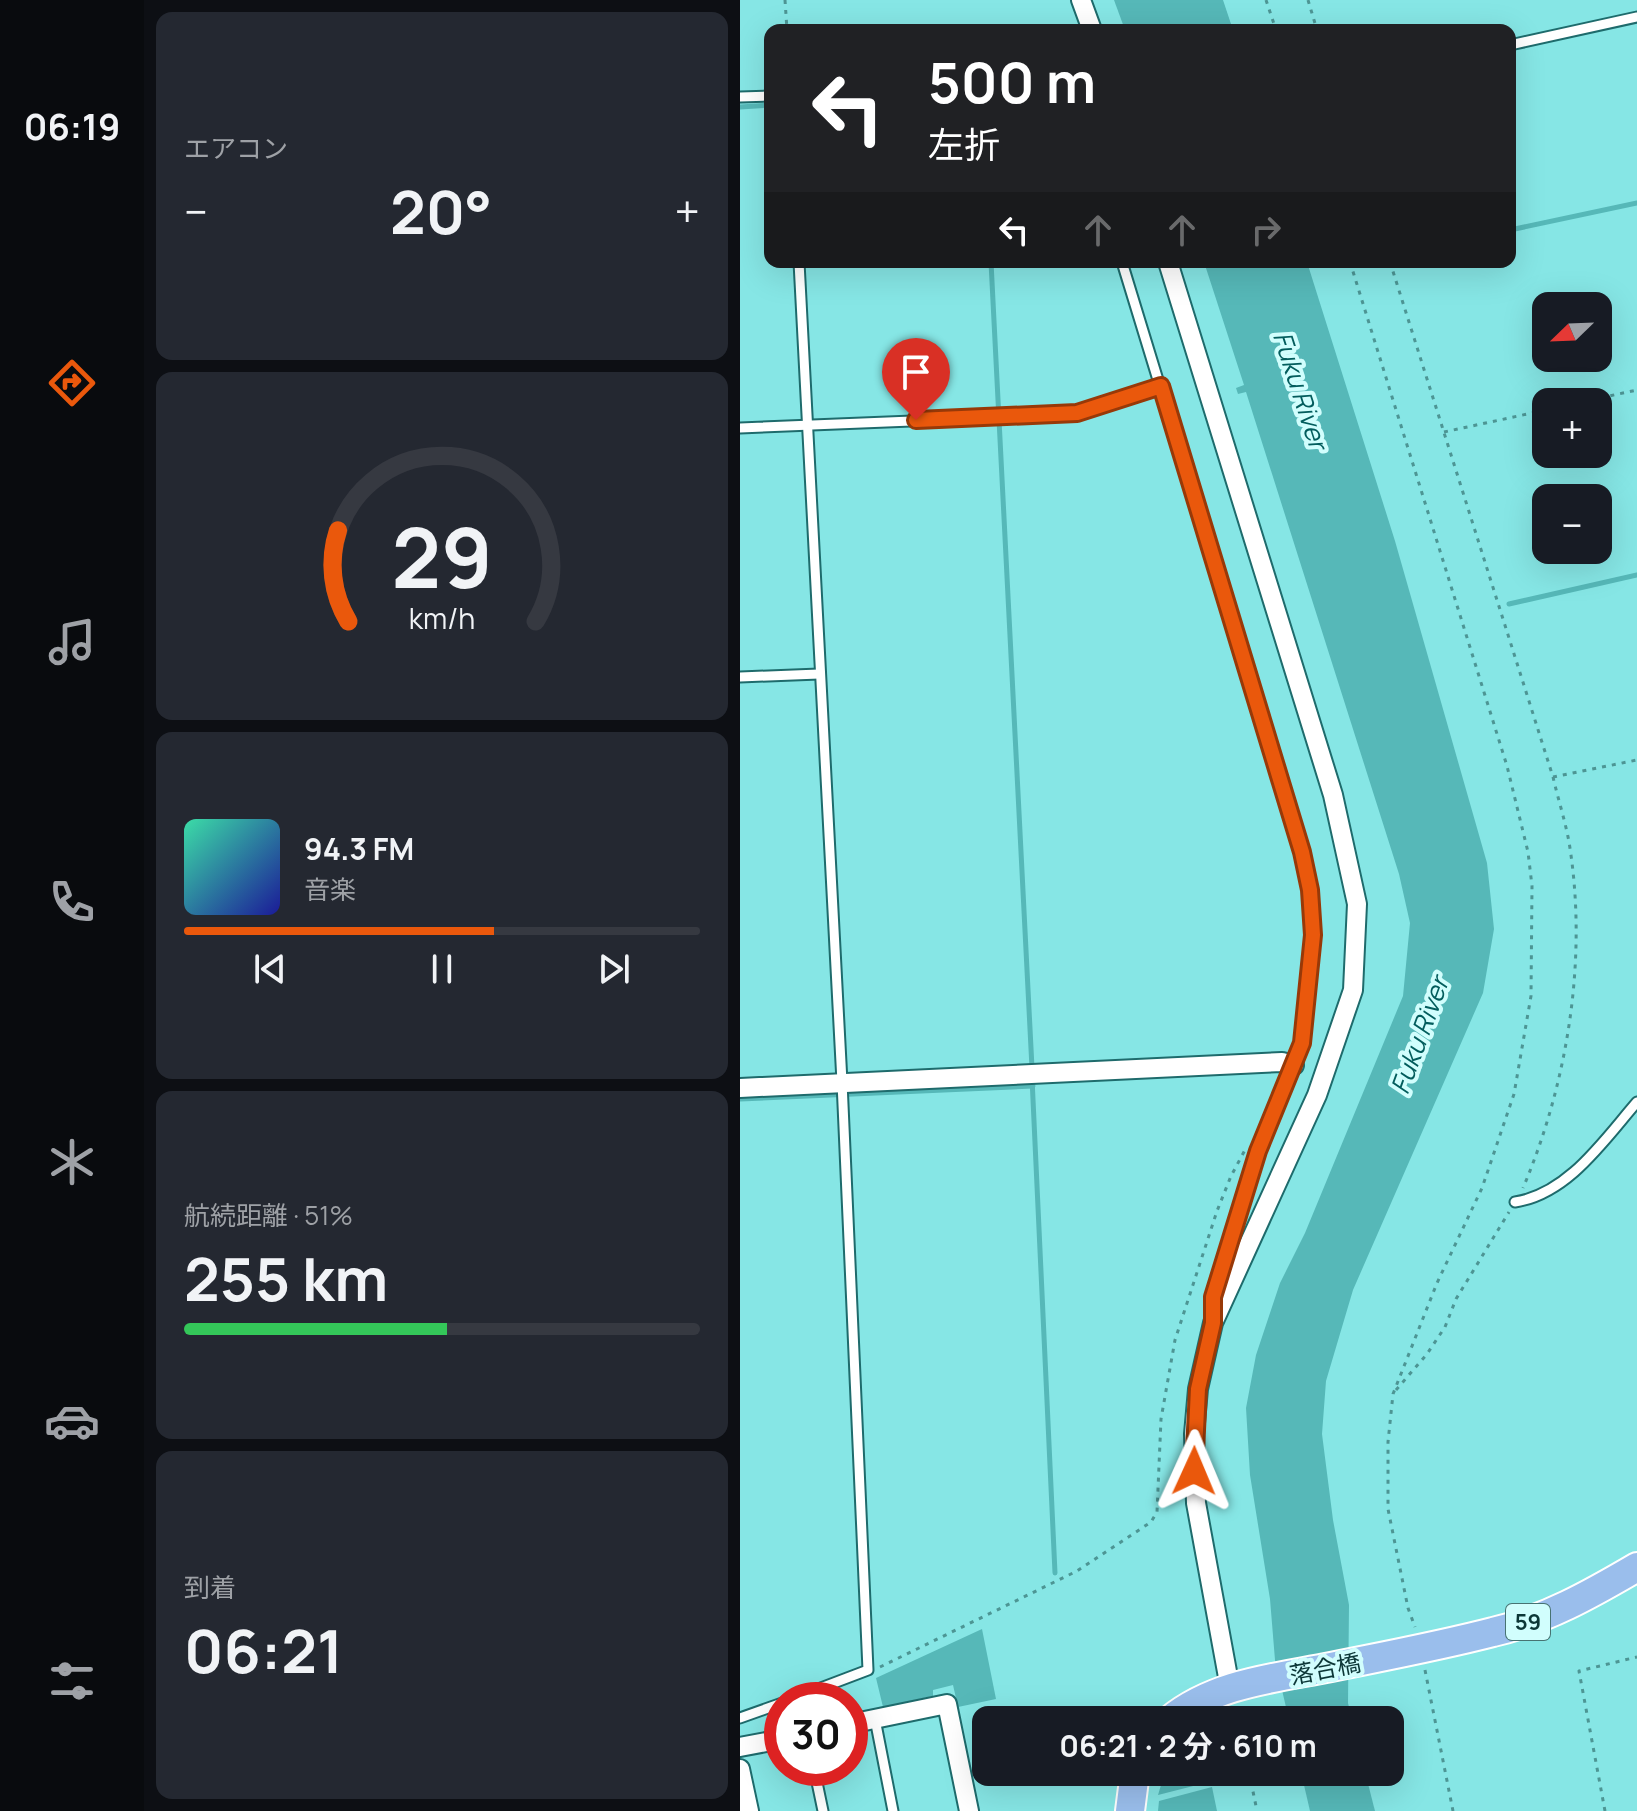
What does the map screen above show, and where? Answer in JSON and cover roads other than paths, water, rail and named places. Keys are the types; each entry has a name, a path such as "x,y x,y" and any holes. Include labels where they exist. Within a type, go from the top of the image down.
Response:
{"main road":[{"name":"落合橋","path":"1235,1694 1523,1624 1577,1601 1637,1567"},
{"name":"59","path":"1189,1706 1235,1694"},
{"path":"1130,1811 1133,1786"}],"street":[{"path":"1081,0 1090,24"},
{"path":"1170,268 1333,795 1357,904 1353,990 1317,1095 1213,1323 1198,1389 1194,1471 1203,1550 1235,1694"},
{"path":"740,1088 1282,1062 1294,1065"},
{"path":"868,1720 947,1704 969,1811"},
{"path":"740,1747 764,1742"},
{"path":"740,1769 749,1811"}],"lane":[{"path":"1516,44 1637,17"},
{"path":"740,97 764,96"},
{"path":"799,268 842,1082 868,1670 836,1682"},
{"path":"1124,268 1302,852 1313,923 1312,963 1302,1043 1258,1151 1229,1241 1213,1297 1213,1323"},
{"path":"740,428 1061,415 1093,410 1161,386"},
{"path":"740,677 819,674"},
{"path":"1515,1202 1542,1193 1573,1171 1599,1148 1637,1102"},
{"path":"740,1718 764,1709"},
{"path":"875,1719 893,1811"},
{"path":"818,1786 823,1811"}],"water":[{"path":"1114,0 1223,0 1231,24 1123,24"},
{"name":"Fuku River","path":"1206,268 1309,268 1395,541 1487,863 1494,929 1483,993 1353,1290 1326,1381 1322,1434 1333,1520 1349,1605 1349,1706 1286,1706 1275,1660 1270,1599 1250,1475 1246,1408 1256,1355 1280,1283 1305,1233 1403,996 1410,923 1399,874 1246,392 1238,394 1236,388 1244,385"},
{"path":"982,1629 996,1699 958,1707 953,1685 933,1690 933,1696 883,1707 876,1678"},
{"path":"1161,1786 1193,1786 1158,1795"},
{"path":"1304,1786 1369,1786 1375,1811 1310,1811"},
{"path":"1212,1787 1217,1811 1158,1811 1159,1801"}],"waterway":[{"path":"740,107 764,105"},
{"path":"1516,229 1637,203"},
{"path":"991,268 1032,1068"},
{"path":"1509,604 1637,575"},
{"path":"1032,1078 1055,1573"},
{"path":"740,1099 1033,1086"}]}
